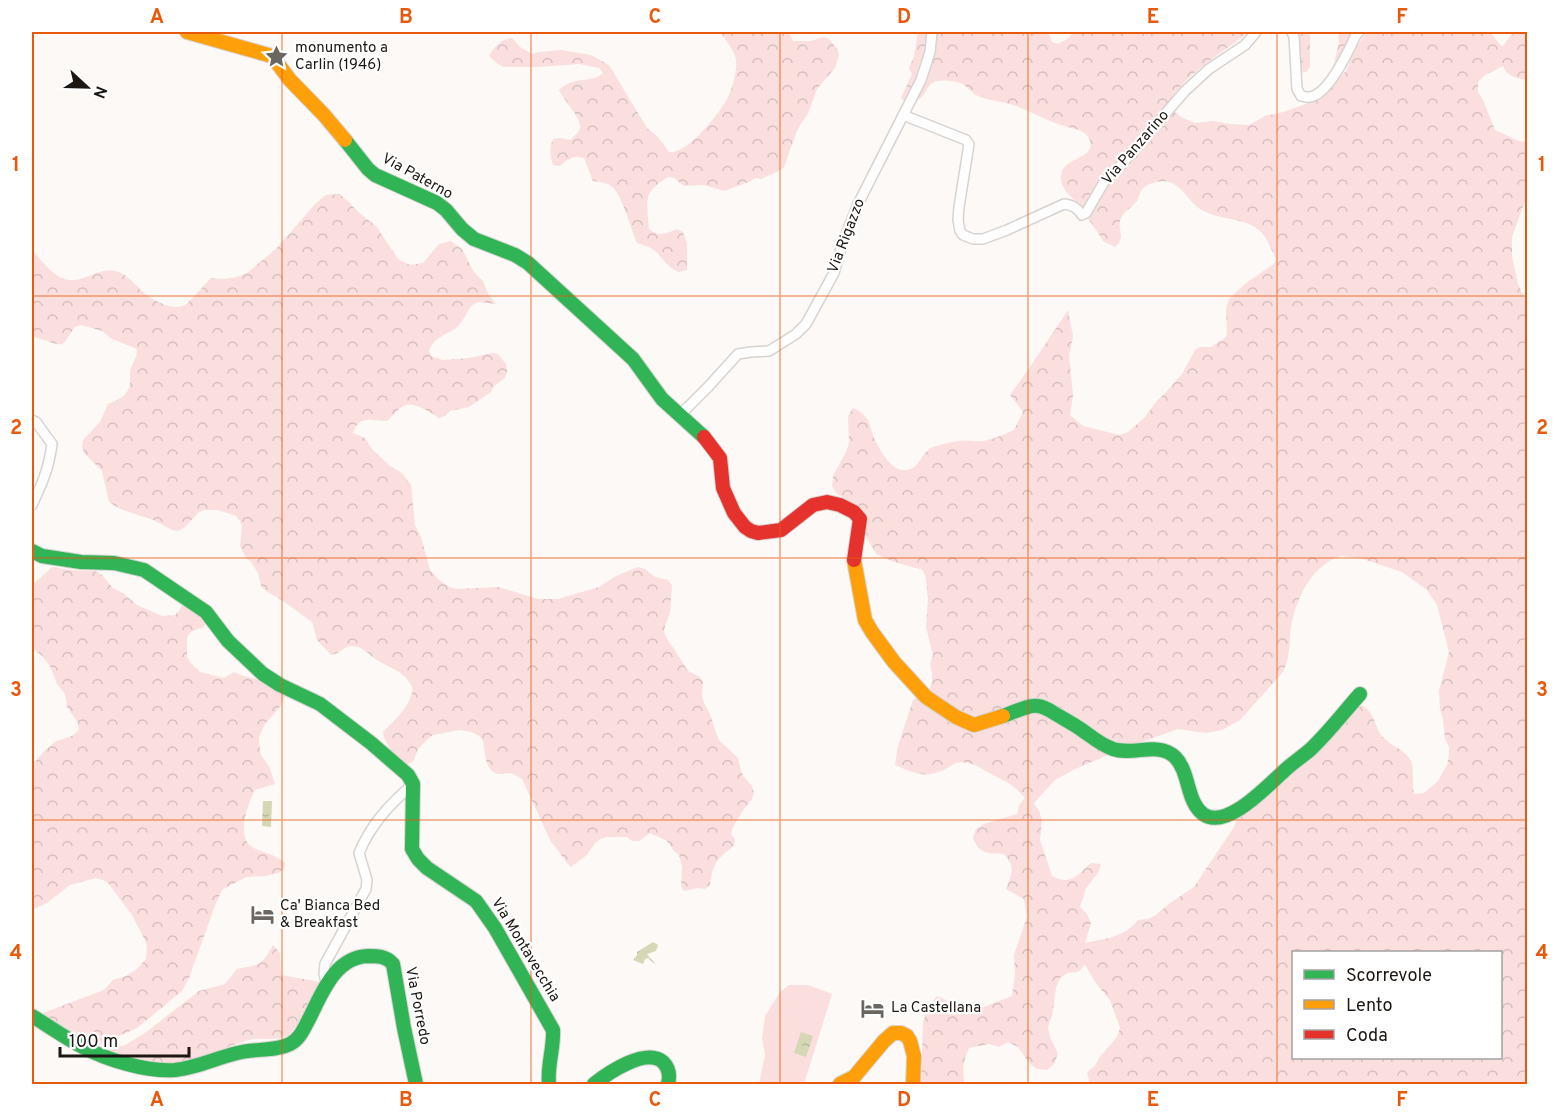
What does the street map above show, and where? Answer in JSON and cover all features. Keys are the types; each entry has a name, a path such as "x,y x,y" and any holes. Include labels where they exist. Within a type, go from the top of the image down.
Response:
{"street":[{"name":"Via Paterno","path":"187,32 272,56 295,88 325,117 375,175 446,210 474,239 528,263 633,359 662,399 706,439 720,458 723,488 734,513 745,527 758,533 781,530 813,505 827,502 854,512 860,519 854,559 866,620 894,662 926,697 956,717 974,725 1036,705 1046,708 1110,749 1122,752 1150,748 1172,753 1178,759 1198,809 1210,819 1216,819 1247,804 1310,750 1360,694"},
{"name":"Via Rigazzo","path":"679,416 738,354 769,351 796,334 806,324 834,273 858,204 921,80 930,52 932,32"},
{"name":"Via Panzarino","path":"903,115 966,140 969,144 958,207 958,220 963,235 973,239 983,239 1064,204 1077,208 1082,215 1086,213 1104,182 1185,92 1209,69 1245,45 1256,32"},
{"path":"1292,32 1298,89 1301,96 1310,98 1316,95 1339,71 1359,32"},
{"path":"32,420 52,444 44,480 32,505"},
{"path":"32,551 42,556 81,562 114,563 144,570 206,612 228,640 264,674 280,685 320,704 408,775 412,784 382,813 364,840 359,853 367,880 366,889 325,964 324,974 327,986"},
{"name":"Via Montavecchia","path":"412,784 412,849 427,868 476,901 495,928 553,1030 554,1041 547,1074 549,1084"},
{"name":"Via Porredo","path":"32,1016 83,1047 99,1054 140,1066 173,1070 254,1049 289,1046 300,1036 327,986 342,964 361,956 380,956 390,960 393,964 416,1084"},
{"path":"840,1084 856,1076 885,1041 896,1032 905,1034 912,1044 913,1084"},
{"path":"594,1084 612,1071 638,1059 651,1056 658,1058 668,1067 670,1074 668,1084"}],"green space":[{"path":"720,32 790,32 793,41 811,41 823,37 829,39 839,55 835,68 817,89 808,114 798,128 784,167 779,171 724,191 704,185 684,186 674,178 668,177 650,193 647,204 649,229 659,234 677,229 683,232 687,244 687,270 679,272 669,266 652,249 637,243 619,196 609,185 593,181 584,158 574,157 560,166 553,165 550,152 553,139 571,140 580,128 578,119 559,90 565,85 599,76 603,73 599,68 579,64 504,67 489,56 498,44 512,38 520,47 532,54 561,50 591,55 609,65 647,128 658,137 669,152 685,147 702,132 718,113 730,93 736,60 732,49"},
{"path":"918,32 1048,32 1052,42 1058,44 1069,38 1073,32 1248,32 1183,84 1167,106 1181,117 1195,123 1213,121 1249,125 1265,116 1320,99 1346,71 1355,49 1367,32 1490,32 1502,47 1514,32 1527,32 1527,80 1510,75 1503,66 1485,75 1478,82 1478,92 1495,130 1519,141 1527,142 1527,196 1512,237 1512,256 1518,284 1526,301 1525,344 1528,358 1527,1084 1091,1084 1087,1072 1095,1066 1117,1037 1120,1028 1110,1000 1085,965 1078,972 1068,973 1060,978 1056,988 1048,1027 1058,1054 1054,1064 1047,1070 1037,1069 1029,1063 1018,1047 1008,1042 999,1047 989,1044 969,1048 964,1066 965,1084 921,1084 923,1021 931,1003 937,996 961,1012 971,1012 1012,996 1015,974 1014,955 1027,917 1024,899 1006,889 1012,871 1004,854 981,850 973,838 976,829 984,824 1017,814 1019,805 1025,798 1008,783 966,762 956,763 937,773 930,774 914,772 895,765 898,746 913,700 929,691 932,682 930,664 933,655 926,627 928,599 926,579 923,570 876,554 867,538 860,512 854,504 837,494 832,486 833,476 849,443 848,416 853,408 864,415 882,453 893,466 901,470 914,467 933,447 958,441 983,441 1014,430 1023,412 1010,395 1068,310 1073,336 1069,356 1073,395 1070,415 1083,426 1119,435 1128,432 1145,417 1182,374 1195,350 1200,347 1211,347 1226,337 1226,309 1229,299 1246,283 1274,264 1276,259 1265,237 1253,226 1207,213 1196,206 1178,187 1166,181 1152,183 1142,189 1137,201 1121,218 1121,236 1115,247 1103,241 1077,203 1065,190 1061,181 1061,173 1065,167 1087,152 1090,147 1086,134 1013,105 978,96 954,81 937,81 929,86 919,100 906,103 901,98 912,74 909,68 914,56","holes":["1341,556 1360,558 1402,572 1427,590 1437,605 1449,652 1439,691 1440,710 1449,755 1447,765 1438,781 1424,793 1414,794 1411,761 1405,753 1382,736 1373,716 1362,705 1354,709 1275,789 1248,808 1194,887 1156,915 1138,920 1121,934 1085,943 1091,923 1087,914 1080,907 1086,888 1098,873 1101,864 1091,863 1074,878 1065,880 1052,876 1040,840 1042,820 1034,803 1055,780 1120,750 1178,729 1206,733 1222,730 1240,720 1283,672 1288,659 1293,617 1310,580 1323,565 1331,560"]},
{"path":"1297,32 1310,32 1310,67 1306,72 1299,73"},
{"path":"1338,32 1356,32 1334,64 1339,42"},
{"path":"339,194 376,226 398,259 410,265 423,263 439,244 451,241 462,249 474,272 483,281 488,294 496,304 480,302 473,305 458,326 438,339 429,351 431,356 443,360 498,354 506,364 507,371 505,378 494,386 491,392 469,407 450,411 439,418 421,408 406,405 387,421 362,421 353,433 365,438 372,449 390,466 402,473 411,485 415,525 421,537 430,570 439,580 456,589 498,587 538,599 558,599 599,587 616,576 638,567 645,569 655,577 668,580 672,585 670,613 664,632 688,671 700,677 703,682 702,696 719,740 738,758 741,771 752,786 754,793 733,827 731,834 735,839 734,846 717,862 710,885 705,889 684,891 681,886 682,867 679,855 667,841 650,833 639,841 632,841 627,837 601,839 595,843 587,855 571,867 551,842 522,779 511,773 497,774 492,771 486,760 483,741 472,732 459,730 433,735 418,749 413,762 407,764 392,751 383,732 408,702 413,689 408,681 399,672 359,647 349,646 331,655 317,640 312,622 261,586 258,573 240,546 242,527 236,516 218,510 204,510 179,531 120,509 109,502 102,471 84,453 83,440 100,422 108,404 126,394 129,387 130,370 137,349 112,339 102,331 81,325 75,327 63,344 32,337 32,250 48,268 67,280 106,271 119,272 155,300 165,305 181,307 188,303 211,278 224,279 247,273 276,249 316,203 326,195"},
{"path":"52,567 95,571 101,574 113,588 137,605 162,616 175,615 182,605 188,603 207,620 204,627 192,631 187,637 187,657 200,672 224,678 234,672 268,682 286,695 279,708 265,724 259,737 261,755 269,766 275,784 255,790 244,821 248,844 282,860 285,863 284,869 265,876 246,877 222,890 182,991 137,1028 99,1045 48,1018 43,1013 104,990 113,980 137,969 146,959 147,946 132,915 108,883 103,880 96,878 70,885 47,903 32,910 32,765 53,743 72,736 79,729 78,723 67,707 65,694 57,684 50,666 32,648 32,584"},
{"path":"273,945 280,953 281,975 320,982 298,1023 287,1036 254,1039 193,1061 170,1064 148,1062 103,1050 125,1045 145,1033 199,991 225,984 237,969 259,963 266,957"},
{"path":"789,985 808,985 832,994 804,1084 759,1084 765,1055 762,1038 765,1016 780,992"}],"water":[{"path":"263,801 272,801 271,827 262,826"},
{"path":"653,942 658,945 656,951 647,954 656,965 648,958 643,964 633,960 637,952"},
{"path":"801,1032 813,1036 806,1057 794,1053"}],"traffic: fast":[{"path":"345,140 375,175 437,203 474,239 515,255 528,263 633,359 662,399 704,437"},
{"path":"32,551 42,556 81,562 114,563 144,570 206,612 228,641 263,674 280,685 320,704 408,775 413,784 412,849 427,868 476,901 495,928 553,1030 549,1084"},
{"path":"1003,716 1030,706 1041,707 1113,749 1121,751 1153,749 1168,752 1180,763 1194,802 1203,814 1212,818 1223,817 1234,812 1257,796 1308,752 1360,694"},
{"path":"32,1016 76,1043 115,1061 152,1069 183,1069 237,1053 290,1044 301,1033 325,988 338,970 357,958 378,956 388,959 393,964 416,1084"},
{"path":"594,1084 627,1063 647,1058 656,1058 665,1064 669,1078 668,1084"}],"traffic: slow":[{"path":"187,32 272,56 290,80 345,140"},
{"path":"854,560 865,620 894,662 926,697 956,717 974,725 1003,716"},
{"path":"840,1084 854,1077 893,1033 901,1033 910,1041 914,1056 913,1084"}],"traffic: jam":[{"path":"704,437 720,458 723,488 734,513 745,527 758,533 781,530 813,505 827,502 840,505 854,512 860,519 854,560"}],"place":[{"name":"monumento a Carlin (1946)","path":"277,57"},
{"name":"Ca' Bianca Bed & Breakfast","path":"262,915"},
{"name":"La Castellana","path":"873,1008"}]}
